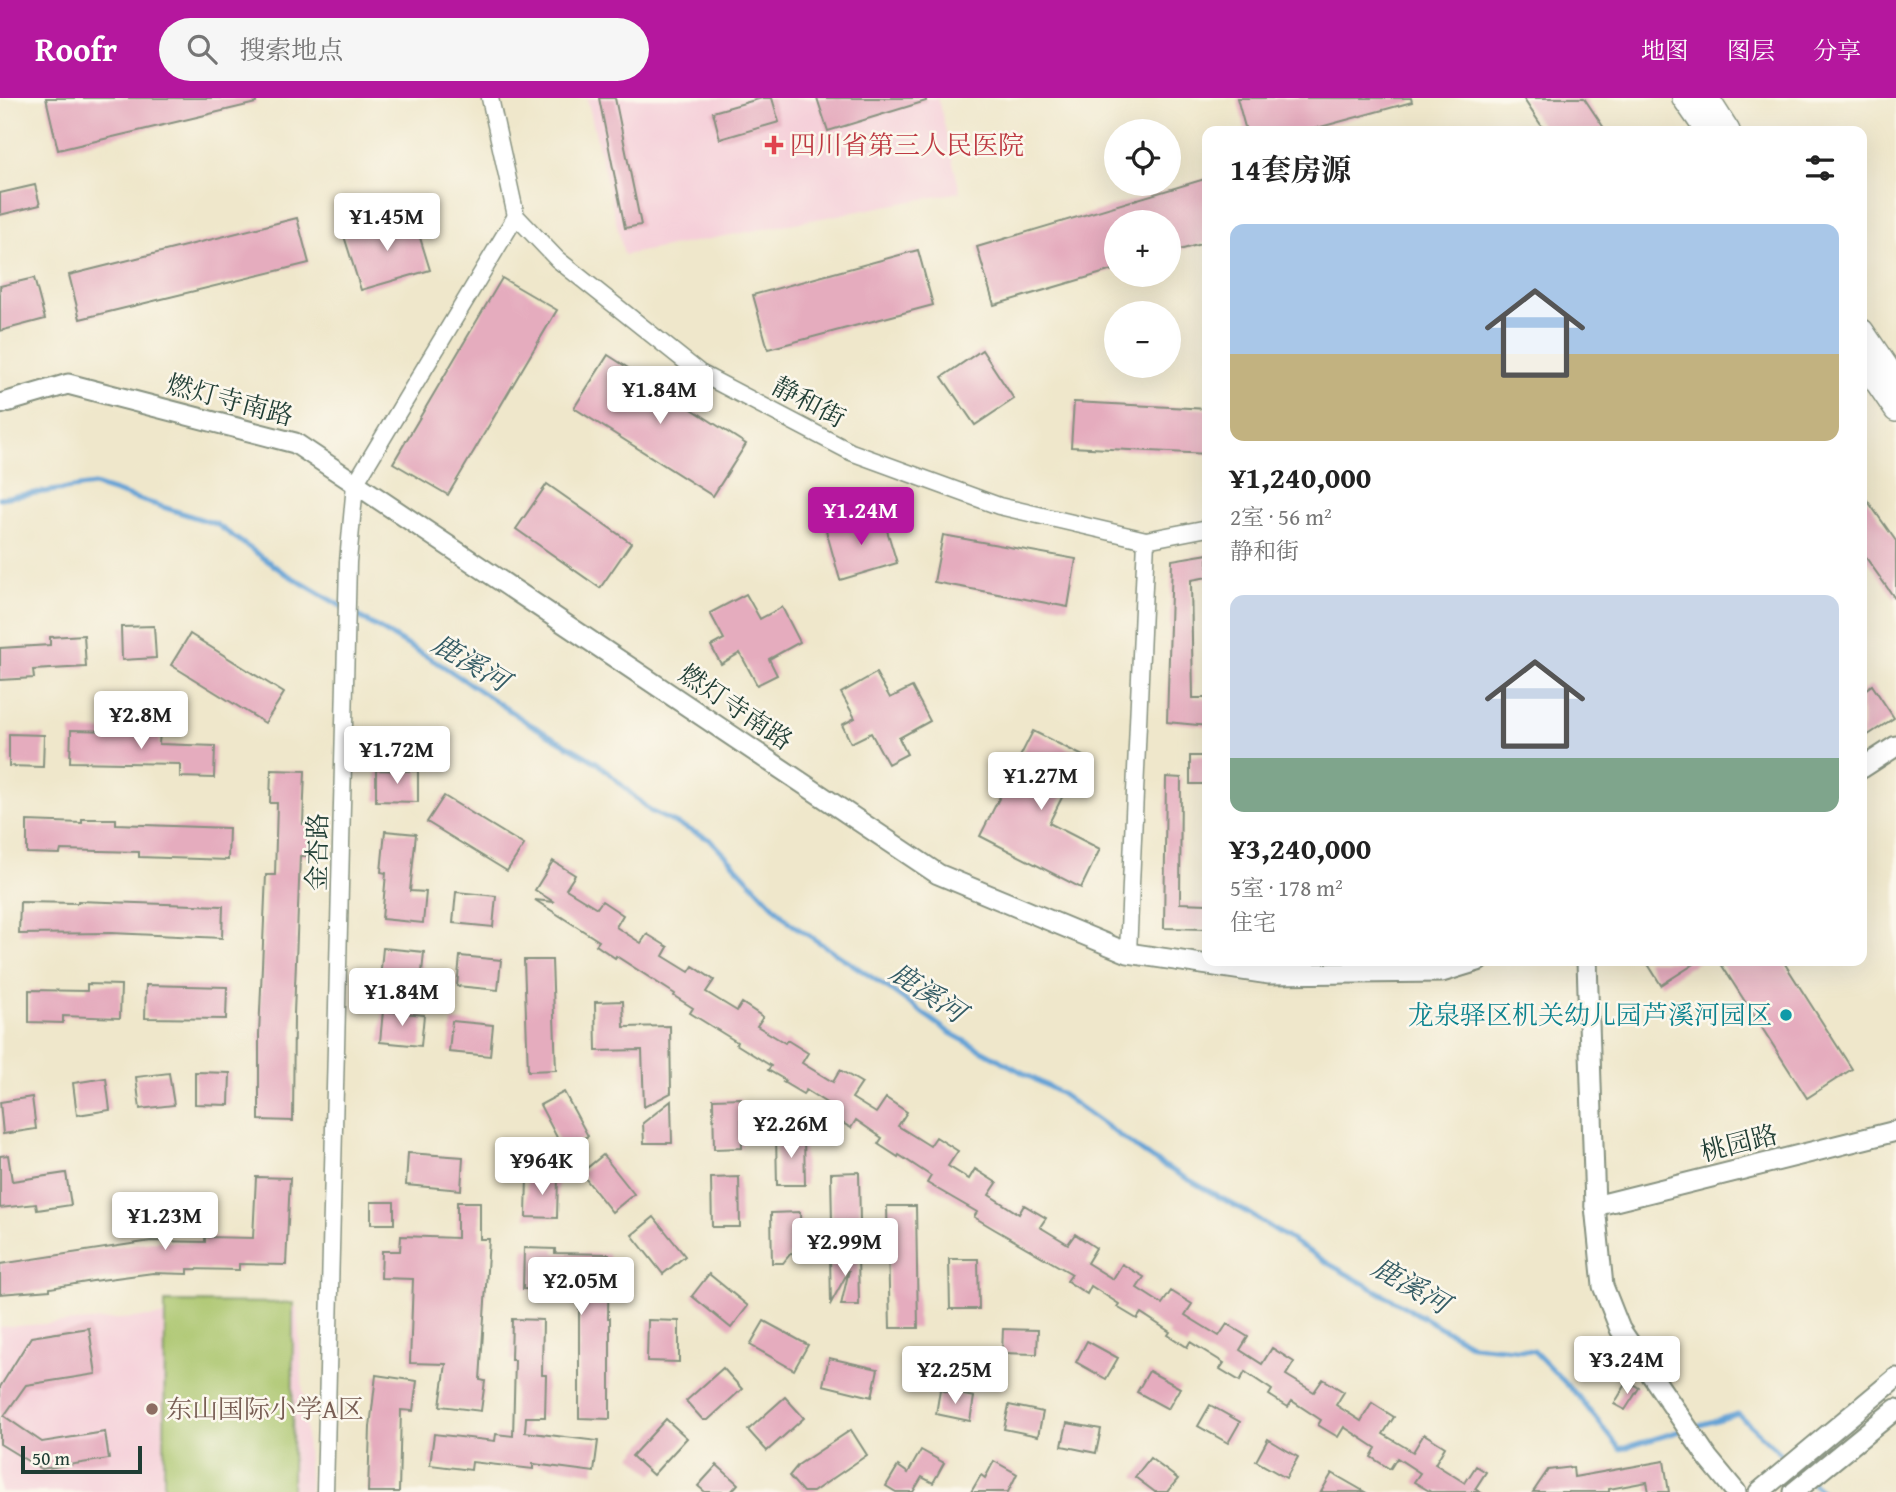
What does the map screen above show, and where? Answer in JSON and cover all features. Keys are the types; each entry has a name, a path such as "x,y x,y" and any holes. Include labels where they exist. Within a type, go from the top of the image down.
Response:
{"main road":[{"path":"1684,98 1704,126"},
{"path":"1707,98 1725,126"},
{"path":"1867,338 1896,381"},
{"path":"1867,367 1896,410"}],"street":[{"path":"490,98 516,216"},
{"name":"金杏路","path":"326,1492 348,562 355,484 516,216"},
{"name":"静和街","path":"516,216 557,259 700,373 851,452 999,506 1146,540 1202,529"},
{"name":"燃灯寺南路","path":"0,404 68,383 295,443 938,874 1128,953 1202,964"},
{"path":"1128,953 1146,540"},
{"path":"1867,765 1896,746"},
{"name":"燃灯寺南路","path":"1215,966 1269,974 1442,972 1462,966"},
{"path":"1587,966 1594,1206 1603,1286 1619,1329 1708,1458 1736,1492"},
{"name":"桃园路","path":"1594,1206 1896,1131"},
{"path":"1759,1492 1896,1378"},
{"path":"1796,1491 1896,1409"}],"shaded area":[{"name":"四川省第三人民医院","path":"587,98 938,98 960,192 624,255"},
{"name":"东山国际小学A区","path":"297,1307 310,1492 0,1492 0,1327"}],"green space":[{"path":"165,1302 293,1303 292,1492 164,1492"}],"building":[{"path":"46,98 256,98 256,103 58,150"},
{"path":"599,98 615,98 641,225 625,228"},
{"path":"762,98 772,98 779,122 720,139 713,112"},
{"path":"817,98 926,98 926,101 828,131"},
{"path":"1237,98 1411,98 1412,102 1324,126 1245,126"},
{"path":"1523,98 1584,98 1603,126 1542,126"},
{"path":"1202,180 1202,244 1181,250 1181,210 1104,210 1104,273 994,305 977,247 1148,196 1181,196 1181,186"},
{"path":"35,185 40,205 0,215 0,193"},
{"path":"413,215 430,270 361,290 344,236"},
{"path":"297,218 309,263 80,319 69,275"},
{"path":"918,250 933,305 768,349 753,295"},
{"path":"34,278 45,319 0,331 0,286"},
{"path":"502,278 557,310 448,495 393,463"},
{"path":"982,350 1014,399 975,425 942,377"},
{"path":"608,355 746,444 713,496 574,408"},
{"path":"1074,402 1202,409 1202,454 1071,447"},
{"path":"547,484 631,543 600,588 516,529"},
{"path":"1867,500 1896,541 1896,600 1867,559"},
{"path":"882,514 897,563 840,580 826,530"},
{"path":"943,535 1076,559 1068,607 934,582"},
{"path":"1202,555 1202,578 1191,580 1193,698 1202,698 1202,725 1167,722 1172,560"},
{"path":"746,594 760,619 782,607 800,642 769,659 777,675 757,685 740,653 721,664 711,646 724,639 710,613"},
{"path":"154,626 156,658 122,660 121,627"},
{"path":"190,634 284,693 265,723 171,665"},
{"path":"84,635 86,667 33,670 34,678 0,680 0,648 50,645 50,637"},
{"path":"876,673 890,698 912,687 930,721 899,738 907,754 888,764 871,733 851,743 842,725 855,718 841,693"},
{"path":"1872,685 1894,718 1867,736 1867,688"},
{"path":"71,730 160,732 159,744 215,746 214,778 180,777 180,764 70,762"},
{"path":"1033,731 1083,756 1049,823 1100,849 1081,888 980,836"},
{"path":"9,734 44,735 43,767 9,766"},
{"path":"1190,756 1202,756 1202,784 1190,784"},
{"path":"271,770 305,771 303,824 310,824 310,856 300,856 293,1121 259,1120 259,1034 266,875 275,875 277,803 270,803"},
{"path":"376,770 418,771 418,802 376,801"},
{"path":"1166,777 1181,778 1180,903 1202,904 1202,929 1164,928"},
{"path":"444,796 524,845 507,871 427,822"},
{"path":"82,819 116,819 116,824 229,828 228,860 139,857 139,852 61,850 60,854 27,853 27,821 82,823"},
{"path":"385,831 416,834 410,891 426,892 423,923 382,919 386,873 381,872"},
{"path":"553,861 575,875 566,889 597,908 602,901 623,915 616,927 641,943 647,934 668,947 663,956 689,972 693,966 714,980 706,992 737,1011 742,1003 763,1017 757,1026 808,1053 802,1063 833,1082 840,1070 862,1083 852,1098 876,1113 886,1098 907,1112 898,1126 930,1146 936,1137 958,1151 948,1166 969,1179 975,1169 997,1183 989,1195 1019,1214 1024,1205 1046,1218 1040,1227 1068,1244 1075,1234 1096,1248 1087,1263 1113,1279 1122,1264 1144,1277 1137,1288 1162,1304 1171,1291 1192,1304 1185,1315 1219,1336 1227,1324 1248,1337 1240,1350 1262,1364 1272,1348 1294,1362 1286,1375 1314,1392 1323,1379 1344,1392 1336,1405 1361,1421 1372,1403 1394,1417 1383,1434 1413,1452 1424,1434 1445,1447 1435,1464 1465,1483 1476,1466 1486,1472 1475,1489 1480,1492 1431,1492 1414,1482 1420,1473 1397,1458 1390,1469 1371,1457 1376,1448 1344,1427 1338,1437 1318,1425 1321,1420 1292,1401 1288,1407 1269,1395 1272,1390 1245,1372 1240,1381 1220,1369 1224,1363 1190,1342 1187,1347 1141,1313 1137,1319 1091,1286 1087,1294 1067,1281 1072,1274 974,1217 977,1212 927,1183 931,1176 878,1144 882,1138 856,1120 851,1128 831,1116 836,1109 806,1090 803,1094 783,1082 785,1080 768,1070 771,1066 690,1013 693,1008 674,996 675,994 616,956 615,958 596,945 599,941 535,900 554,902 535,890"},
{"path":"456,892 496,896 493,927 453,923"},
{"path":"78,901 223,906 222,938 111,933 19,934 20,902"},
{"path":"383,948 424,952 421,983 380,979"},
{"path":"460,956 501,960 498,990 457,986"},
{"path":"524,960 552,960 556,1070 528,1071"},
{"name":"龙泉驿区机关幼儿园芦溪河园区","path":"1649,966 1691,966 1661,985"},
{"name":"龙泉驿区机关幼儿园芦溪河园区","path":"1722,966 1786,966 1852,1069 1807,1098"},
{"path":"87,984 121,985 120,1018 63,1016 63,1023 29,1022 29,990 87,991"},
{"path":"146,985 227,987 226,1019 145,1018"},
{"path":"623,1001 624,1027 670,1026 671,1093 644,1107 642,1050 596,1051 595,1002"},
{"path":"383,1011 424,1015 421,1046 380,1042"},
{"path":"452,1021 493,1025 490,1056 449,1052"},
{"path":"195,1072 230,1073 229,1105 195,1104"},
{"path":"169,1073 174,1105 140,1109 136,1077"},
{"path":"106,1078 110,1110 77,1115 73,1083"},
{"path":"564,1092 588,1136 563,1149 540,1105"},
{"path":"32,1097 36,1129 3,1134 0,1102"},
{"path":"741,1098 742,1148 714,1149 713,1099"},
{"path":"671,1101 672,1143 644,1143 643,1123"},
{"path":"776,1135 804,1135 805,1185 777,1185"},
{"path":"408,1153 463,1157 461,1190 406,1185"},
{"path":"8,1155 12,1181 66,1173 71,1205 37,1210 36,1204 0,1208 0,1156"},
{"path":"603,1155 634,1194 612,1212 581,1173"},
{"path":"859,1172 860,1222 832,1223 831,1173"},
{"path":"527,1176 558,1177 557,1218 526,1217"},
{"path":"256,1177 290,1178 286,1265 239,1264 239,1270 188,1269 188,1274 153,1273 50,1290 0,1294 0,1264 151,1241 205,1242 205,1237 253,1238"},
{"path":"739,1177 740,1227 712,1227 711,1178"},
{"path":"371,1202 394,1202 394,1224 371,1224"},
{"path":"457,1202 480,1202 480,1239 489,1239 480,1380 485,1381 481,1411 440,1406 446,1364 410,1363 413,1279 381,1278 382,1251 400,1251 401,1236 457,1238"},
{"path":"887,1206 916,1206 918,1328 890,1328"},
{"path":"800,1212 801,1260 791,1253 783,1263 772,1263 771,1213"},
{"path":"654,1217 685,1256 663,1274 632,1235"},
{"path":"524,1248 555,1249 555,1253 609,1254 610,1419 579,1418 577,1290 523,1289"},
{"path":"853,1252 858,1253 859,1305 841,1305 849,1270 831,1303 830,1256 852,1256"},
{"path":"949,1259 978,1259 979,1309 950,1309"},
{"path":"709,1274 748,1306 731,1328 692,1296"},
{"path":"512,1319 543,1320 542,1375 546,1375 545,1417 526,1417 525,1432 598,1441 594,1472 533,1464 533,1469 472,1462 471,1470 430,1465 434,1434 495,1441 496,1434 513,1436 515,1360 511,1360"},
{"path":"648,1320 679,1321 679,1362 647,1361"},
{"path":"764,1321 808,1345 794,1370 750,1345"},
{"path":"89,1328 96,1374 26,1385 4,1416 42,1442 105,1432 109,1459 41,1469 0,1444 0,1387 31,1337"},
{"path":"1003,1329 1038,1330 1037,1354 1002,1353"},
{"path":"1087,1341 1118,1358 1106,1379 1076,1362"},
{"path":"829,1358 878,1369 872,1397 823,1385"},
{"path":"723,1368 742,1389 708,1420 703,1420 686,1401"},
{"path":"1149,1371 1180,1388 1168,1409 1137,1392"},
{"path":"376,1375 417,1381 413,1411 401,1410 399,1492 368,1492 370,1427"},
{"path":"1628,1381 1639,1388 1625,1410 1614,1404"},
{"path":"940,1390 974,1397 970,1421 936,1414"},
{"path":"785,1397 804,1418 767,1451 748,1430"},
{"path":"1009,1405 1043,1412 1038,1436 1004,1429"},
{"path":"1210,1405 1240,1422 1228,1443 1198,1426"},
{"path":"666,1419 687,1438 653,1475 632,1456"},
{"path":"1067,1423 1101,1429 1096,1453 1062,1446"},
{"path":"851,1430 867,1455 813,1492 803,1492 789,1476 798,1465"},
{"path":"1268,1439 1298,1457 1286,1478 1256,1461"},
{"path":"921,1450 944,1463 933,1483 922,1477 913,1492 896,1492 886,1486 898,1466 908,1473"},
{"path":"1150,1458 1178,1479 1167,1492 1155,1492 1135,1477"},
{"path":"994,1461 1017,1474 1008,1492 971,1492 981,1475 985,1478"},
{"path":"1664,1461 1669,1492 1649,1492 1647,1482 1609,1489 1609,1492 1533,1492 1548,1470 1573,1467 1574,1477"},
{"path":"717,1465 738,1484 731,1492 705,1492 698,1486"},
{"path":"1332,1473 1365,1492 1321,1492"}],"waterway":[{"name":"鹿溪河","path":"0,498 94,485 216,524 283,572 443,666 528,723 598,763 650,811 711,840 790,923 950,1033 1060,1093 1152,1159 1472,1345 1534,1351 1578,1396 1620,1449 1684,1430"},
{"name":"鹿溪河","path":"1693,1427 1738,1414 1789,1461"},
{"name":"鹿溪河","path":"1796,1468 1822,1492"}],"place":[{"name":"四川省第三人民医院","path":"774,145"},
{"name":"龙泉驿区机关幼儿园芦溪河园区","path":"1786,1015"},
{"name":"东山国际小学A区","path":"152,1409"}]}
